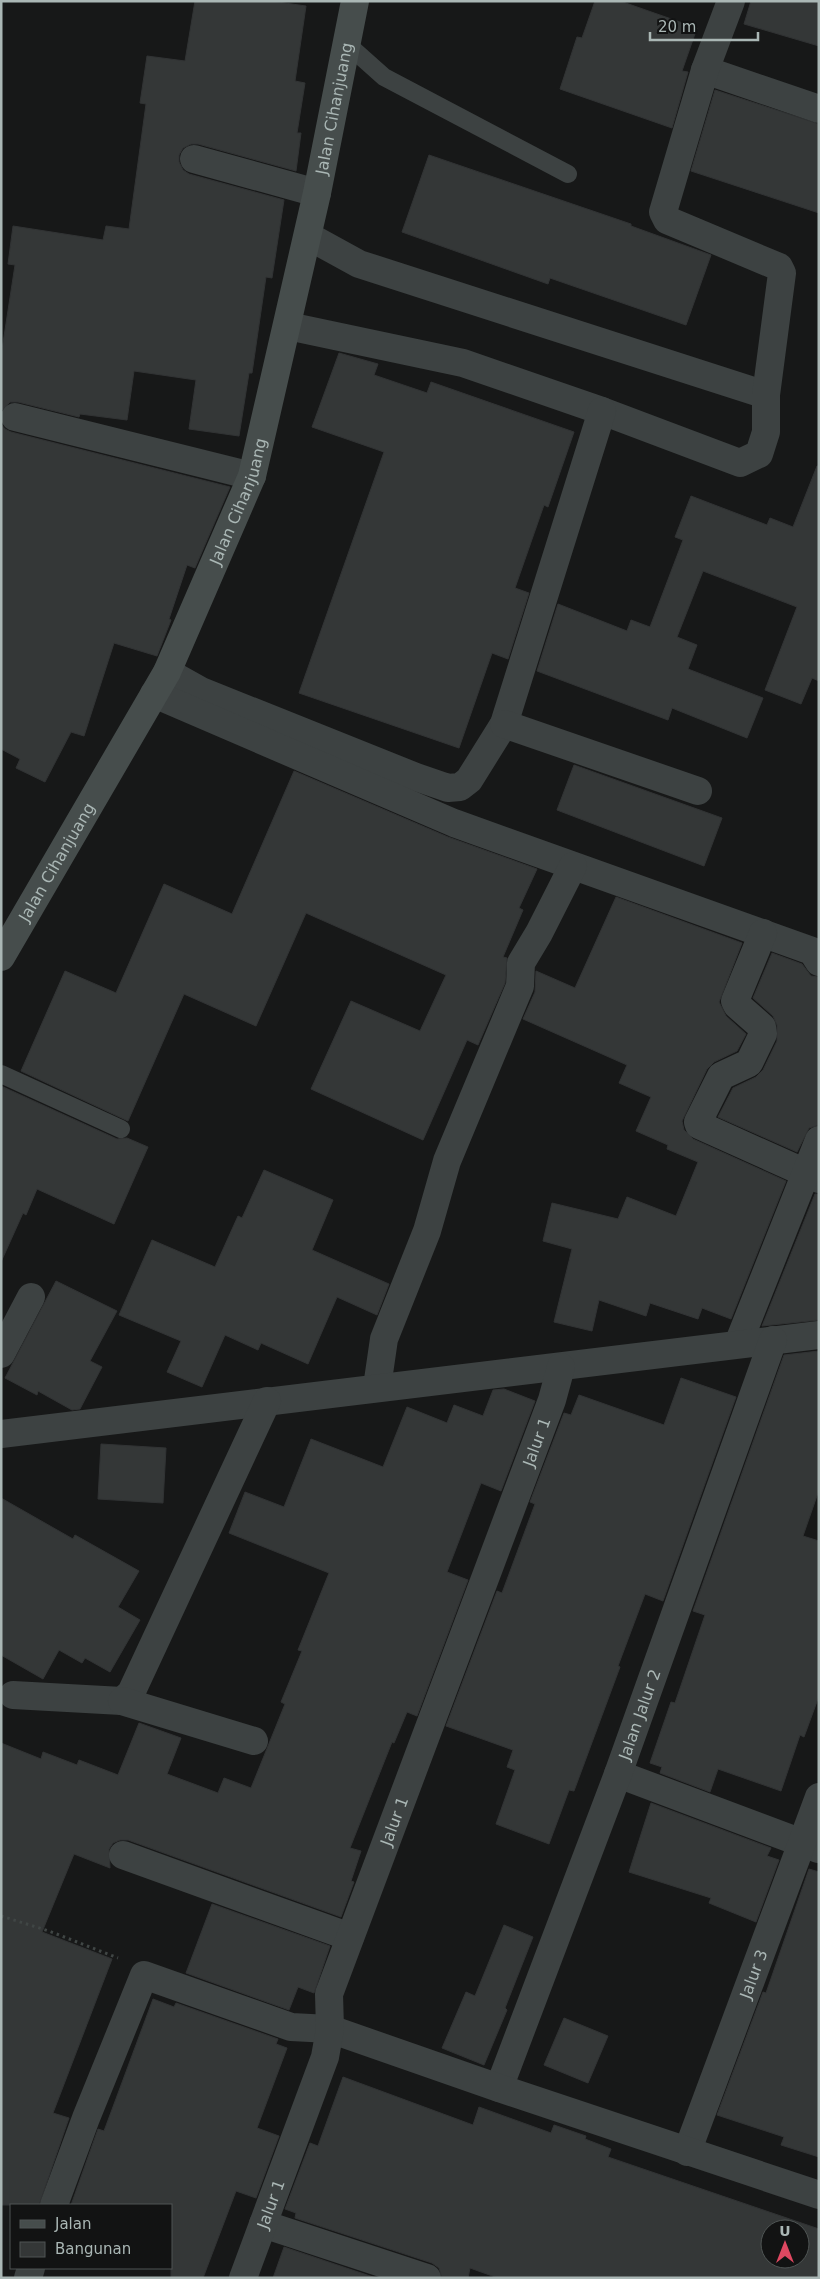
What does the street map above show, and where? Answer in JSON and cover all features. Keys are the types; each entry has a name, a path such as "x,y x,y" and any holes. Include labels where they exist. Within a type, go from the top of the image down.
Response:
{"main road":[{"name":"Jalan Cihanjuang","path":"1,957 161,683 252,476 308,236 355,1"}],"street":[{"path":"288,326 463,363 602,411 740,462 759,454 766,432 766,395 781,270 667,220 663,212 705,70 730,1"},
{"path":"705,70 819,108"},
{"path":"194,159 317,193"},
{"path":"308,236 359,264 766,395"},
{"path":"161,683 201,691 448,788 460,787 469,780 504,724 602,411"},
{"path":"15,417 252,476"},
{"path":"161,683 454,823 812,951 819,962"},
{"path":"504,724 698,791"},
{"path":"377,1387 384,1339 427,1231 447,1160 520,986 521,962 539,933 573,866"},
{"path":"763,933 736,1001 737,1005 762,1027 763,1034 746,1066 721,1076 698,1122 699,1126 812,1176"},
{"path":"738,1344 812,1176 819,1140"},
{"path":"1,1354 31,1297"},
{"path":"1,1434 819,1335"},
{"name":"Jalan Jalur 2","path":"499,2088 618,1774 774,1340"},
{"name":"Jalur 1","path":"243,2278 325,2057 330,2029 329,1994 552,1400 561,1367"},
{"path":"122,1701 130,1693 267,1401"},
{"path":"14,1695 122,1701 254,1741"},
{"path":"618,1774 810,1846"},
{"name":"Jalur 3","path":"687,2152 810,1846 819,1797"},
{"path":"123,1855 350,1937"},
{"path":"54,2204 86,2118 144,1974 291,2027 330,2029 687,2152 819,2195"},
{"path":"263,2224 427,2278"}],"lane":[{"path":"347,44 384,77 568,174"},
{"path":"1,1074 121,1129"}],"path":[{"path":"1,1916 49,1930 125,1960 144,1974"}],"building":[{"path":"195,1 271,1 306,6 295,81 305,83 297,133 301,133 296,171 198,144 191,144 183,148 179,155 179,162 183,170 189,174 284,200 272,278 266,277 252,373 249,373 239,436 189,429 196,380 134,371 127,420 80,414 79,417 18,402 10,402 1,411 1,356 15,265 8,264 13,226 103,240 106,226 129,229 146,104 140,103 147,56 185,61"},
{"path":"595,1 620,1 697,28 682,71 688,72 672,128 560,89 577,37 582,38"},
{"path":"751,1 819,1 819,46 744,24"},
{"path":"715,90 819,124 819,213 691,171"},
{"path":"429,155 631,224 631,226 711,255 686,325 550,278 548,284 402,232"},
{"path":"339,353 378,364 374,375 427,393 431,382 574,432 548,507 544,505 515,588 529,593 508,659 492,653 459,748 299,693 384,452 312,427"},
{"path":"1,424 11,432 230,487 195,568 187,565 169,619 171,620 157,656 114,643 84,736 71,732 45,782 16,768 20,759 1,749"},
{"path":"817,466 819,466 819,681 812,678 801,704 765,690 797,607 703,571 677,637 697,645 688,669 763,698 747,738 672,708 668,720 537,671 558,604 627,631 631,620 650,627 683,540 675,537 691,496 767,525 770,518 793,527"},
{"path":"574,765 722,818 704,866 557,810"},
{"path":"294,771 448,837 537,869 519,908 523,910 503,957 507,958 505,983 478,1045 467,1040 423,1140 311,1089 351,1001 420,1031 446,975 306,913 256,1026 184,994 128,1121 21,1071 65,971 116,993 164,884 232,914"},
{"path":"616,897 742,943 719,1002 726,1016 746,1034 737,1051 714,1062 707,1069 682,1121 684,1130 693,1139 786,1181 731,1319 702,1308 698,1319 650,1303 646,1316 599,1300 592,1331 554,1322 572,1249 543,1241 552,1203 618,1219 627,1197 676,1216 698,1162 667,1149 668,1145 636,1131 651,1097 619,1083 627,1065 523,1019 535,992 536,971 575,988"},
{"path":"772,953 802,964 811,976 819,977 819,1125 809,1128 797,1152 718,1117 733,1088 756,1077 763,1070 777,1041 777,1025 773,1016 753,998"},
{"path":"1,1086 117,1139 127,1138 148,1147 114,1224 37,1189 26,1215 23,1213 1,1262"},
{"path":"264,1170 333,1200 312,1250 389,1284 377,1315 337,1297 308,1364 261,1343 258,1350 225,1335 202,1387 167,1372 181,1341 119,1315 152,1240 215,1267 238,1216 242,1218"},
{"path":"815,1194 819,1194 819,1320 762,1326"},
{"path":"56,1281 117,1311 90,1361 102,1367 80,1409 72,1410 38,1391 37,1395 5,1378"},
{"path":"819,1351 819,1490 803,1536 819,1541 819,1696 804,1737 800,1735 781,1791 718,1769 710,1792 660,1773 662,1767 650,1763 671,1702 675,1703 705,1615 693,1611 784,1355"},
{"path":"681,1378 736,1397 663,1601 645,1594 574,1791 569,1790 549,1844 496,1824 515,1770 507,1767 513,1750 446,1726 497,1591 502,1593 535,1504 530,1502 564,1413 571,1415 579,1395 664,1425"},
{"path":"504,1389 535,1401 501,1491 481,1483 447,1572 468,1580 417,1716 407,1712 394,1743 392,1742 350,1848 361,1851 351,1881 354,1882 341,1917 128,1840 120,1840 113,1843 109,1849 110,1868 74,1854 42,1932 112,1959 53,2113 69,2118 39,2204 1,2205 1,1743 41,1759 43,1752 77,1765 79,1760 118,1775 139,1723 181,1738 167,1774 218,1793 224,1778 251,1788 285,1704 281,1702 302,1651 298,1650 329,1573 229,1533 245,1492 284,1507 311,1439 383,1467 407,1407 447,1423 454,1405 483,1416 493,1390"},
{"path":"101,1444 166,1448 163,1503 98,1499"},
{"path":"1,1498 73,1539 75,1535 139,1571 118,1607 140,1620 110,1672 85,1658 82,1663 59,1650 43,1679 1,1655"},
{"path":"651,1803 771,1848 767,1856 779,1860 756,1922 709,1903 711,1898 629,1872"},
{"path":"809,1869 819,1872 819,2157 781,2145 784,2137 717,2115 763,1992 766,1993"},
{"path":"212,1904 330,1946 314,1993 298,1987 289,2010 186,1973"},
{"path":"504,1925 533,1937 505,2008 507,2010 484,2065 442,2048 466,1992 475,1996"},
{"path":"153,1999 174,2007 176,2003 278,2039 276,2044 287,2048 257,2128 279,2136 256,2198 236,2191 203,2278 171,2278 172,2204 71,2204 98,2129 104,2131"},
{"path":"564,2018 608,2036 588,2083 544,2065"},
{"path":"343,2077 473,2125 479,2107 551,2133 554,2125 586,2136 585,2139 611,2149 608,2157 790,2219 760,2219 760,2269 810,2269 810,2226 819,2229 819,2278 498,2278 470,2268 468,2278 442,2278 439,2268 432,2263 295,2218 296,2213 285,2209 310,2143 318,2146"},
{"path":"284,2247 376,2278 273,2278"}]}
